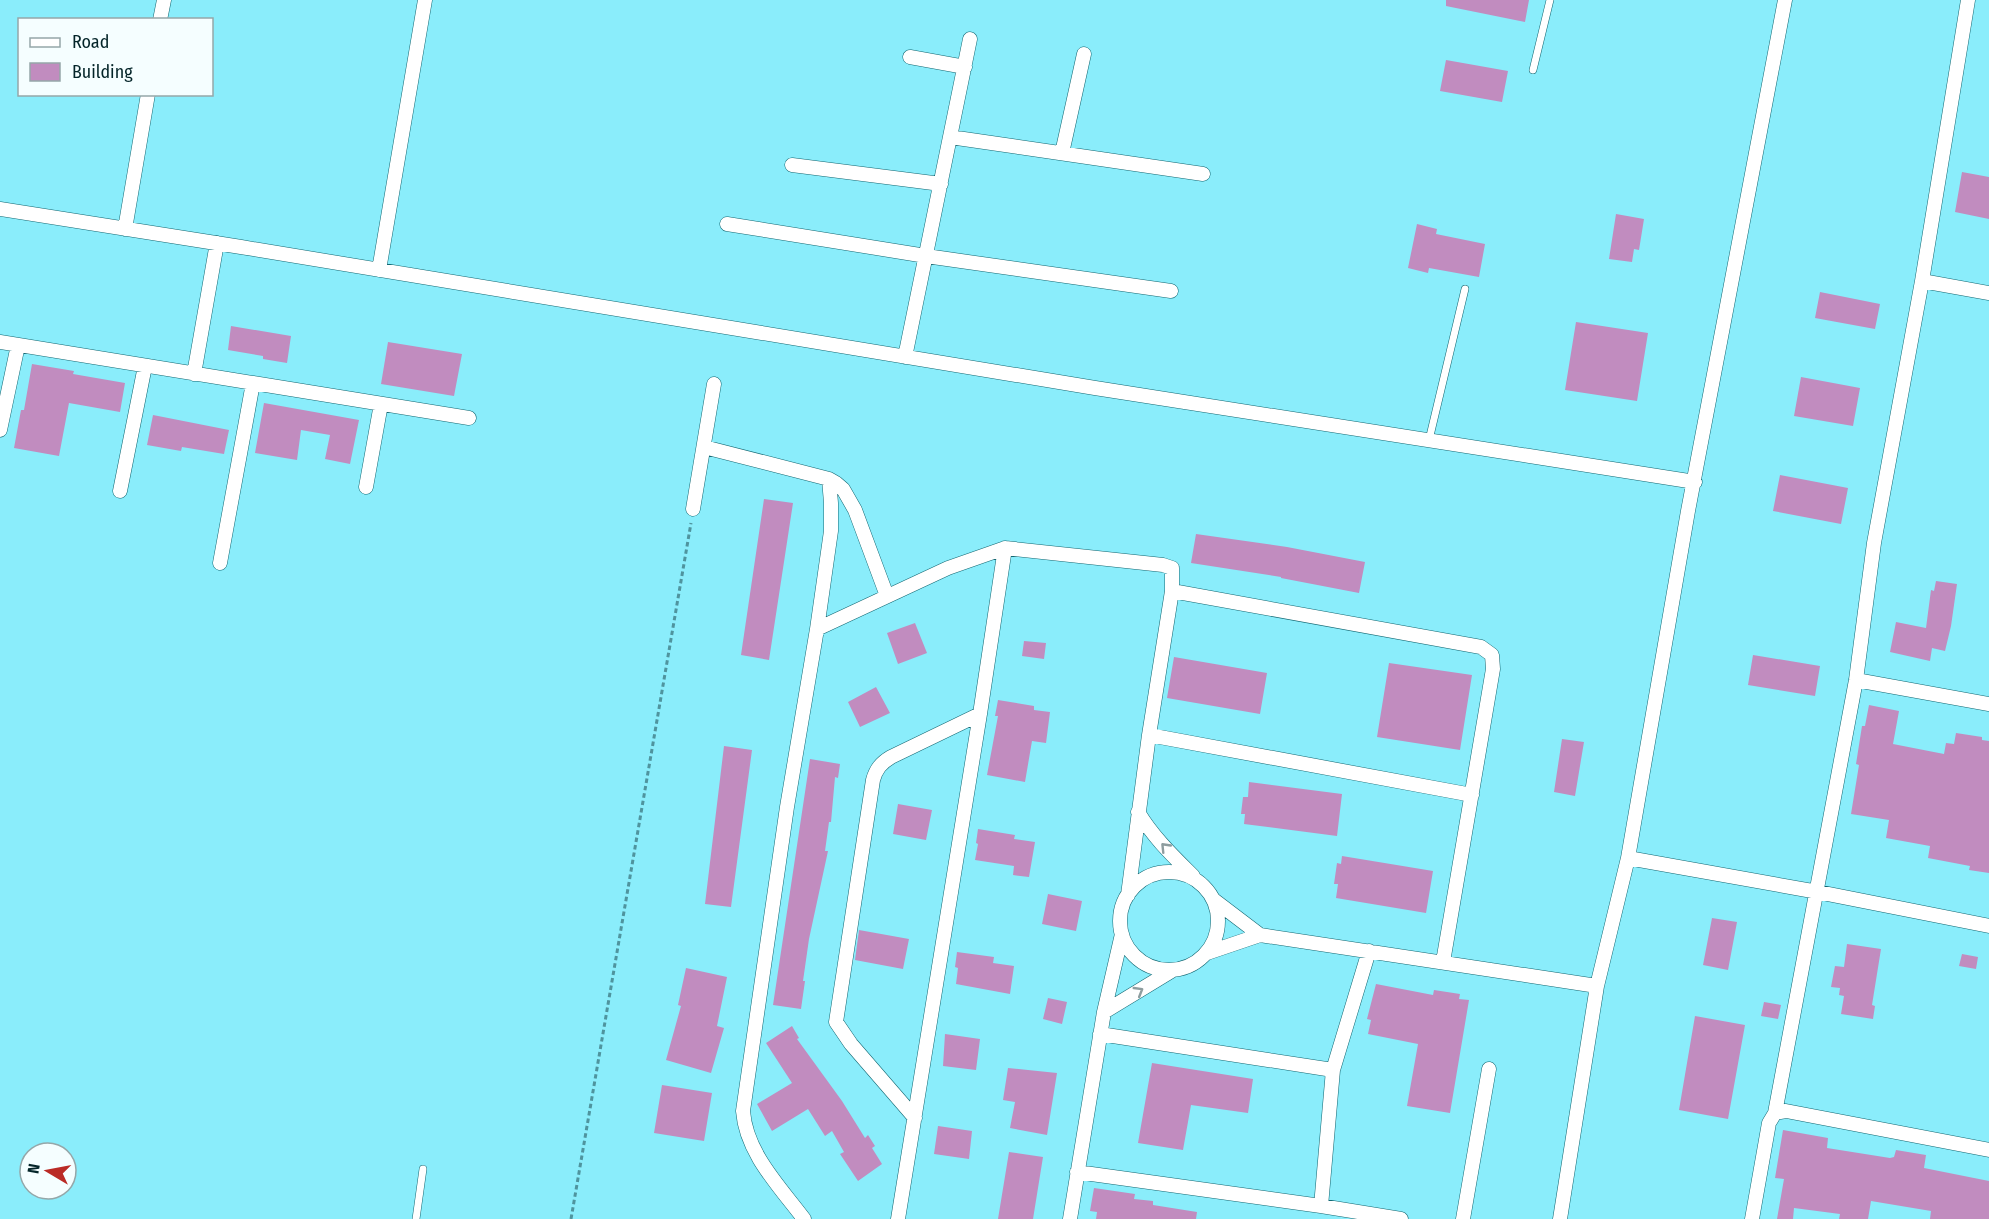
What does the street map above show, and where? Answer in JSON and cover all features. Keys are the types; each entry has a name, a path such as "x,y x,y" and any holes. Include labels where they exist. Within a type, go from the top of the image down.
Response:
{"street":[{"path":"160,18 164,0"},
{"path":"379,270 425,0"},
{"path":"1560,1219 1597,986 1628,858 1785,0"},
{"path":"1752,1219 1769,1123 1775,1113 1857,680 1874,543 1922,281 1968,0"},
{"path":"905,357 970,39"},
{"path":"1062,153 1084,54"},
{"path":"910,57 965,67"},
{"path":"125,229 147,96"},
{"path":"950,137 1203,174"},
{"path":"792,165 941,184"},
{"path":"0,209 905,357 1695,482"},
{"path":"727,224 926,256 1171,291"},
{"path":"194,374 217,243"},
{"path":"1922,281 1989,293"},
{"path":"0,342 469,418"},
{"path":"0,430 18,345"},
{"path":"120,491 145,366"},
{"path":"220,563 253,383"},
{"path":"693,509 714,384"},
{"path":"366,487 381,404"},
{"path":"704,447 829,479 836,483 849,498 887,596"},
{"path":"804,1219 762,1162 747,1136 743,1112 785,818 831,531 829,479"},
{"path":"817,628 948,568 1005,548 1172,568 1172,591 1149,735 1128,895 1121,914 1122,934 1104,1012 1070,1219"},
{"path":"898,1219 1005,548"},
{"path":"1172,591 1481,647 1492,655 1493,669 1443,962"},
{"path":"1857,680 1989,704"},
{"path":"915,1118 851,1044 836,1022 871,792 876,771 881,763 901,750 980,714"},
{"path":"1149,735 1472,795"},
{"path":"1138,812 1158,841 1206,888 1214,899 1260,935"},
{"path":"1628,858 1989,926"},
{"path":"1128,895 1146,877 1158,873 1178,873 1196,879"},
{"path":"1207,953 1218,927 1218,913 1214,899"},
{"path":"1122,934 1126,945 1141,962 1162,970 1173,970 1191,965 1207,953 1260,935 1597,986"},
{"path":"1321,1206 1333,1070 1370,951"},
{"path":"1104,1012 1173,970"},
{"path":"1100,1034 1333,1070"},
{"path":"1462,1219 1489,1069"},
{"path":"1775,1113 1786,1111 1989,1150"},
{"path":"1077,1172 1401,1219"}],"lane":[{"path":"1533,70 1550,0"},
{"path":"1429,440 1465,289"},
{"path":"416,1219 423,1169"}],"path":[{"path":"571,1219 693,509"}],"building":[{"path":"1446,0 1529,0 1525,22 1446,6"},
{"path":"1446,60 1508,71 1502,102 1440,91"},
{"path":"1962,172 1989,177 1989,219 1955,212"},
{"path":"1616,214 1644,219 1639,250 1634,249 1632,262 1609,259"},
{"path":"1417,224 1437,229 1436,234 1485,244 1479,277 1429,268 1428,273 1408,268"},
{"path":"1820,292 1880,304 1875,329 1815,318"},
{"path":"1576,322 1648,333 1637,401 1565,390"},
{"path":"231,326 291,336 287,363 228,350"},
{"path":"388,342 462,354 454,396 381,384"},
{"path":"32,364 125,383 120,412 69,403 59,456 14,448 21,410 24,410"},
{"path":"1801,377 1860,388 1853,426 1794,416"},
{"path":"264,403 359,420 350,464 325,459 330,435 301,430 297,460 255,453"},
{"path":"153,415 229,430 224,454 182,447 181,451 147,445"},
{"path":"1780,475 1848,488 1841,524 1773,511"},
{"path":"764,499 793,503 769,660 741,655"},
{"path":"1196,534 1287,547 1365,562 1359,593 1281,577 1191,563"},
{"path":"1936,581 1957,584 1945,651 1932,648 1930,661 1890,652 1896,622 1926,628 1931,590 1934,591"},
{"path":"915,623 927,653 898,664 887,633"},
{"path":"1024,641 1046,643 1044,659 1022,656"},
{"path":"1753,655 1820,666 1815,696 1748,685"},
{"path":"1174,657 1267,673 1260,714 1167,698"},
{"path":"1389,663 1472,675 1460,750 1377,737"},
{"path":"876,687 890,713 860,727 848,702"},
{"path":"998,700 1034,706 1034,710 1050,712 1046,743 1032,741 1025,782 987,775 998,716 995,716"},
{"path":"1869,705 1899,711 1893,744 1944,754 1946,743 1954,744 1956,733 1982,737 1982,740 1989,741 1989,873 1969,870 1970,866 1928,858 1930,846 1886,838 1889,820 1851,814 1859,765 1856,764 1862,726 1865,726"},
{"path":"1562,739 1584,742 1575,796 1554,792"},
{"path":"724,746 752,750 731,907 705,904"},
{"path":"810,759 840,764 838,778 835,777 831,822 829,822 825,851 828,851 809,939 801,1009 773,1005"},
{"path":"1249,782 1342,794 1337,836 1244,824 1245,814 1241,814 1243,797 1248,797"},
{"path":"898,804 932,810 926,840 893,834"},
{"path":"978,829 1015,835 1014,839 1035,842 1029,877 1013,875 1014,866 975,860"},
{"path":"1342,856 1433,871 1426,913 1336,898 1338,884 1334,884 1337,863 1341,864"},
{"path":"1048,894 1082,901 1076,931 1042,924"},
{"path":"1712,918 1737,922 1728,970 1703,965"},
{"path":"859,930 909,939 903,969 855,960"},
{"path":"1847,944 1881,949 1872,1005 1875,1006 1873,1019 1841,1014 1844,996 1839,995 1840,988 1831,987 1835,966 1844,967"},
{"path":"957,952 994,957 993,963 1014,966 1010,994 956,984"},
{"path":"1962,954 1978,957 1976,969 1959,966"},
{"path":"686,968 727,977 717,1026 724,1028 711,1073 666,1060 681,1006 678,1005"},
{"path":"1376,984 1433,995 1434,990 1460,994 1459,999 1469,1000 1450,1113 1407,1106 1418,1044 1368,1034 1371,1020 1367,1019"},
{"path":"1048,998 1067,1002 1062,1024 1043,1019"},
{"path":"1764,1002 1781,1005 1778,1019 1761,1016"},
{"path":"1695,1016 1745,1025 1728,1119 1679,1110"},
{"path":"792,1026 799,1038 797,1039 842,1101 865,1138 868,1135 875,1146 872,1148 882,1164 858,1181 840,1154 844,1152 832,1131 825,1136 808,1109 772,1131 757,1104 792,1083 766,1043"},
{"path":"945,1034 980,1039 976,1070 943,1066"},
{"path":"1152,1063 1253,1079 1248,1113 1191,1105 1183,1150 1138,1143"},
{"path":"1008,1068 1057,1073 1047,1135 1010,1128 1015,1102 1003,1100"},
{"path":"662,1085 712,1093 704,1141 654,1133"},
{"path":"938,1126 972,1131 969,1159 934,1154"},
{"path":"1783,1130 1828,1138 1827,1148 1890,1158 1894,1157 1896,1150 1926,1155 1924,1168 1989,1181 1989,1219 1930,1219 1931,1211 1871,1201 1868,1219 1839,1219 1840,1214 1794,1208 1793,1219 1777,1219 1784,1179 1775,1178"},
{"path":"1009,1152 1043,1157 1033,1219 998,1219"},
{"path":"1094,1188 1135,1194 1134,1199 1153,1201 1153,1205 1197,1212 1196,1219 1096,1219 1097,1212 1090,1211"}]}
